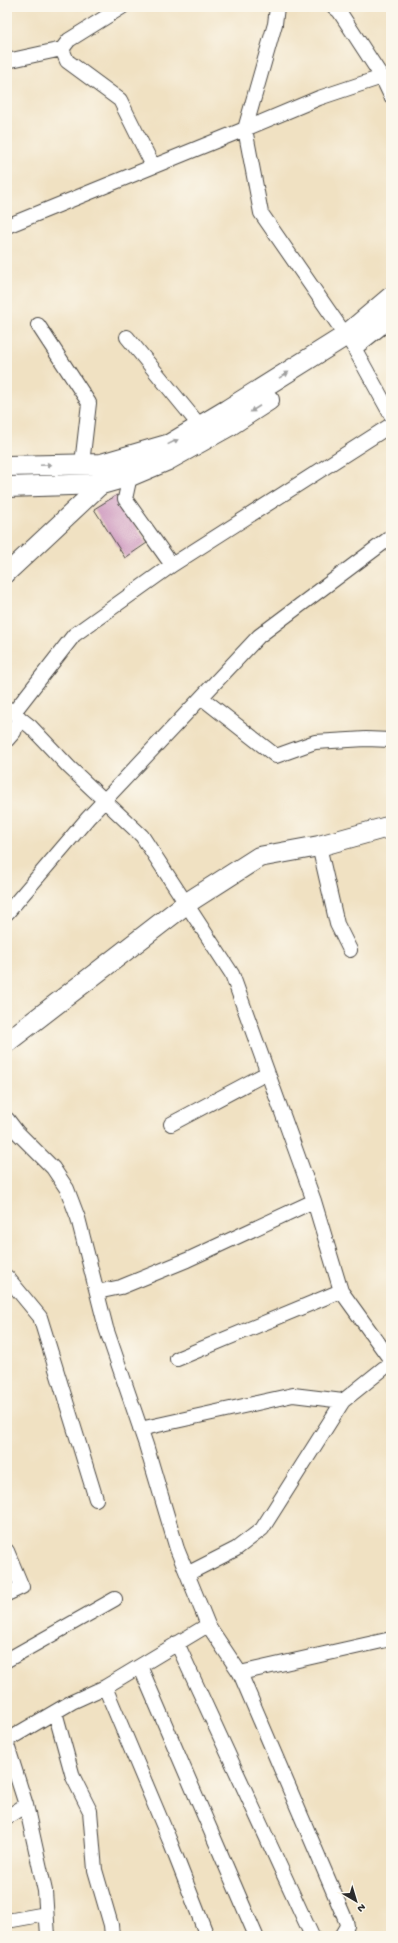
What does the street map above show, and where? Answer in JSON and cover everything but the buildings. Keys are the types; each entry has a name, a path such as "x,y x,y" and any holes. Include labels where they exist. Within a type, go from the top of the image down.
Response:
{"main road":[{"path":"7,487 102,484 130,476 168,460 229,426 349,341 391,297"},
{"path":"7,466 101,464 170,444 391,316"},
{"path":"7,1042 187,903 259,857 319,846 391,826"}],"street":[{"path":"7,61 62,49 69,40 122,7"},
{"path":"277,7 275,24 245,129 261,213 349,341 391,415"},
{"path":"340,8 382,76 391,96"},
{"path":"62,49 68,60 120,100 153,166"},
{"path":"7,226 319,98 382,76"},
{"path":"38,325 89,403 82,464"},
{"path":"127,337 200,426"},
{"path":"187,1574 236,1549 262,1529 343,1401 389,1363 341,1291 314,1201 266,1073 249,1018 232,974 142,836 14,712 74,636 172,565 391,425"},
{"path":"130,476 125,499 172,565"},
{"path":"7,573 102,484"},
{"path":"7,913 105,799 259,636 391,537"},
{"path":"202,698 276,756 315,742 366,739 391,740"},
{"path":"7,708 19,717"},
{"path":"7,740 14,732 19,717"},
{"path":"319,846 337,924 350,950"},
{"path":"171,1124 266,1073"},
{"path":"7,1119 17,1132 53,1168 67,1189 78,1218 106,1328 140,1429 176,1549 208,1625 240,1673 346,1921 346,1926 340,1936"},
{"path":"97,1292 121,1287 187,1260 314,1201"},
{"path":"7,1276 40,1317 96,1499"},
{"path":"177,1359 341,1291"},
{"path":"140,1429 293,1395 343,1401"},
{"path":"7,1551 22,1587 7,1594"},
{"path":"7,1660 115,1599"},
{"path":"7,1740 54,1712 105,1687 208,1625"},
{"path":"240,1673 391,1639"},
{"path":"177,1644 312,1936"},
{"path":"140,1666 256,1936"},
{"path":"105,1687 207,1936"},
{"path":"54,1712 73,1777 90,1811 95,1870 111,1925 112,1936"},
{"path":"7,1746 26,1805 45,1891 48,1936"},
{"path":"7,1817 26,1805"},
{"path":"7,1921 46,1914"}]}
